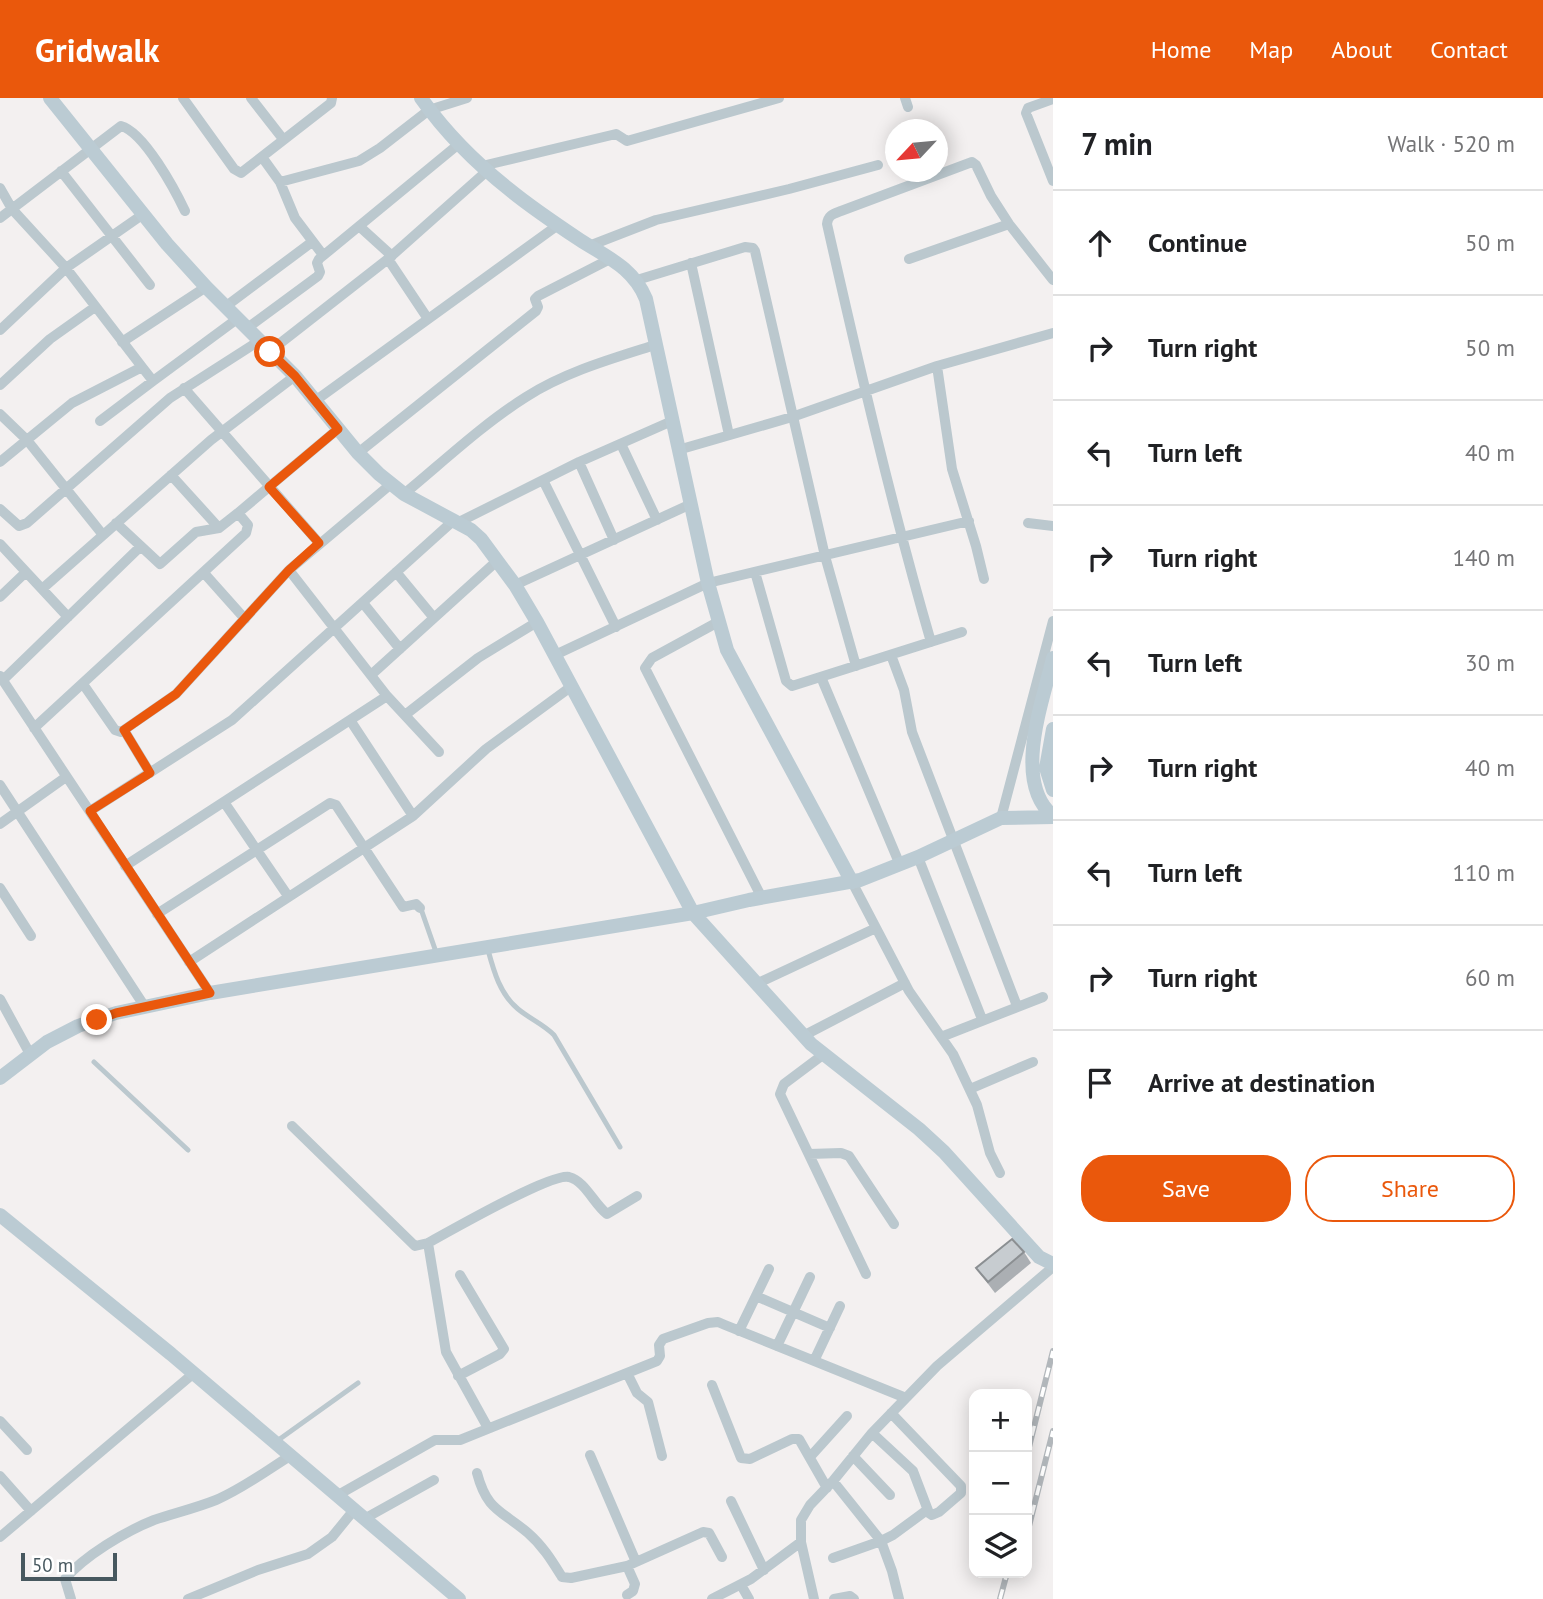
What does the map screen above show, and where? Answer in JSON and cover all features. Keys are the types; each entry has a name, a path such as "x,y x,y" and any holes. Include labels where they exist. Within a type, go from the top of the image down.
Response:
{"street":[{"path":"50,98 142,215 241,324 295,376 358,453 404,494 481,539 498,560 537,622 693,912 803,1036 919,1129 944,1152 1039,1257 1053,1266 954,1350 872,1433 805,1512 801,1520 801,1542 814,1599"},
{"path":"183,98 237,172 241,173 331,103 332,98"},
{"path":"251,98 283,139"},
{"path":"280,182 359,161 380,149 425,104 467,98"},
{"path":"270,352 390,257 485,168 617,134 626,141 779,98"},
{"path":"1053,99 1028,108 1026,113 1053,181"},
{"path":"425,104 485,168 558,225 612,258 637,281 646,299 708,583 727,650 905,983 953,1054 970,1089 982,1120 990,1153 1000,1173"},
{"path":"0,218 118,127 125,126 154,157 186,211"},
{"path":"100,421 153,381 320,274 317,262 323,255 460,144"},
{"path":"262,157 280,182 295,218 323,255"},
{"path":"931,642 901,538 827,225 831,215 972,162 1009,223 1053,281"},
{"path":"589,246 656,220 789,189 878,164"},
{"path":"61,171 150,285"},
{"path":"0,188 12,209 66,268 153,381"},
{"path":"0,330 66,268 142,215"},
{"path":"909,259 1009,223"},
{"path":"315,401 558,225"},
{"path":"359,226 390,257 428,319"},
{"path":"225,307 312,242"},
{"path":"637,281 745,247 752,247 755,251 825,556 856,666"},
{"path":"358,453 536,311 536,298 612,258"},
{"path":"691,262 729,435"},
{"path":"122,342 206,287"},
{"path":"0,385 50,340 95,307"},
{"path":"678,450 792,417 937,366 1053,333"},
{"path":"0,509 14,523 23,525 150,414 184,388 259,341"},
{"path":"404,494 473,436 527,396 584,368 655,345"},
{"path":"937,366 952,469 984,579"},
{"path":"0,462 72,403 142,368"},
{"path":"41,589 220,433 295,376"},
{"path":"184,388 220,433 319,543"},
{"path":"0,414 27,440 103,535"},
{"path":"90,811 232,720 455,522 672,421"},
{"path":"116,523 160,564 195,532 219,528 338,429"},
{"path":"621,444 657,520"},
{"path":"579,462 614,540"},
{"path":"171,475 219,528"},
{"path":"542,481 616,627"},
{"path":"83,684 116,730 124,730 176,694 289,570 391,484"},
{"path":"515,584 691,504"},
{"path":"34,728 248,531 248,525 238,513"},
{"path":"555,655 708,583 969,521"},
{"path":"1028,523 1053,526"},
{"path":"0,544 68,617"},
{"path":"140,547 2,678 210,993"},
{"path":"371,676 498,560"},
{"path":"289,570 387,696 439,752"},
{"path":"0,597 26,572"},
{"path":"396,572 434,618"},
{"path":"755,572 788,685 796,685 962,632"},
{"path":"204,573 244,620"},
{"path":"363,603 400,649"},
{"path":"1001,818 1053,621"},
{"path":"405,715 478,658 537,622"},
{"path":"718,622 652,658 645,668 762,898"},
{"path":"891,655 904,691 912,732 1017,1006"},
{"path":"1053,658 1032,760 1037,795 1053,817"},
{"path":"821,677 900,865"},
{"path":"189,961 413,816 486,749 572,686"},
{"path":"125,866 387,696"},
{"path":"350,720 413,816"},
{"path":"1053,729 1046,768 1053,790"},
{"path":"124,730 150,773"},
{"path":"0,824 66,777"},
{"path":"0,785 145,1007"},
{"path":"224,802 288,896"},
{"path":"157,914 330,803 336,805 403,907 416,904 420,908"},
{"path":"0,1078 30,1054 71,1037 116,1013 210,993 693,912 852,882 900,865 1001,818 1053,817"},
{"path":"918,857 982,1019"},
{"path":"0,888 31,936"},
{"path":"756,984 876,928"},
{"path":"803,1036 905,983"},
{"path":"942,1037 1043,997"},
{"path":"0,999 30,1054"},
{"path":"824,1054 785,1084 780,1094 866,1274"},
{"path":"970,1089 1033,1062"},
{"path":"292,1126 411,1244 420,1246 525,1193 564,1177 578,1181 607,1213 637,1196"},
{"path":"809,1154 841,1153 849,1156 894,1224"},
{"path":"0,1215 194,1373 459,1599"},
{"path":"428,1243 446,1352 488,1428"},
{"path":"738,1331 769,1269"},
{"path":"458,1377 500,1354 504,1349 460,1275"},
{"path":"777,1346 810,1277"},
{"path":"756,1296 830,1328"},
{"path":"814,1361 840,1306"},
{"path":"338,1495 435,1440 440,1438 454,1442 659,1359 659,1345 663,1339 713,1322 906,1398"},
{"path":"0,1537 194,1373"},
{"path":"628,1373 637,1393 648,1402 662,1456"},
{"path":"712,1385 741,1458 750,1460 796,1438 802,1442 830,1484 881,1541 899,1599"},
{"path":"872,1433 913,1471 929,1513 935,1514 961,1493 962,1488 891,1413"},
{"path":"810,1457 847,1416"},
{"path":"0,1421 27,1450"},
{"path":"590,1455 632,1564 635,1584 633,1591 627,1595"},
{"path":"71,1599 65,1579 109,1544 143,1525 216,1500 290,1456"},
{"path":"853,1456 890,1494"},
{"path":"477,1473 481,1488 495,1510 528,1533 544,1549 562,1577 571,1578 632,1564 702,1532 709,1533 722,1557"},
{"path":"0,1476 32,1511"},
{"path":"190,1599 258,1570 308,1555 359,1515 434,1480"},
{"path":"731,1501 764,1570"},
{"path":"833,1558 881,1541 927,1510"},
{"path":"714,1599 764,1570 801,1542"},
{"path":"741,1585 749,1599"},
{"path":"834,1599 850,1595 853,1599"}],"lane":[{"path":"420,908 437,955"},
{"path":"487,947 503,991 519,1010 554,1035 620,1147"},
{"path":"94,1062 188,1150"},
{"path":"274,1442 358,1383"}],"building":[{"path":"1012,1239 1024,1252 988,1282 976,1268"}],"railway":[{"path":"1028,1452 1053,1351"},
{"path":"1032,1515 1053,1431"},
{"path":"1000,1599 1006,1578"}],"route":[{"path":"97,1020 116,1013 210,993 90,811 150,773 124,730 176,694 289,570 319,543 269,487 338,429 295,376 270,352"}]}
